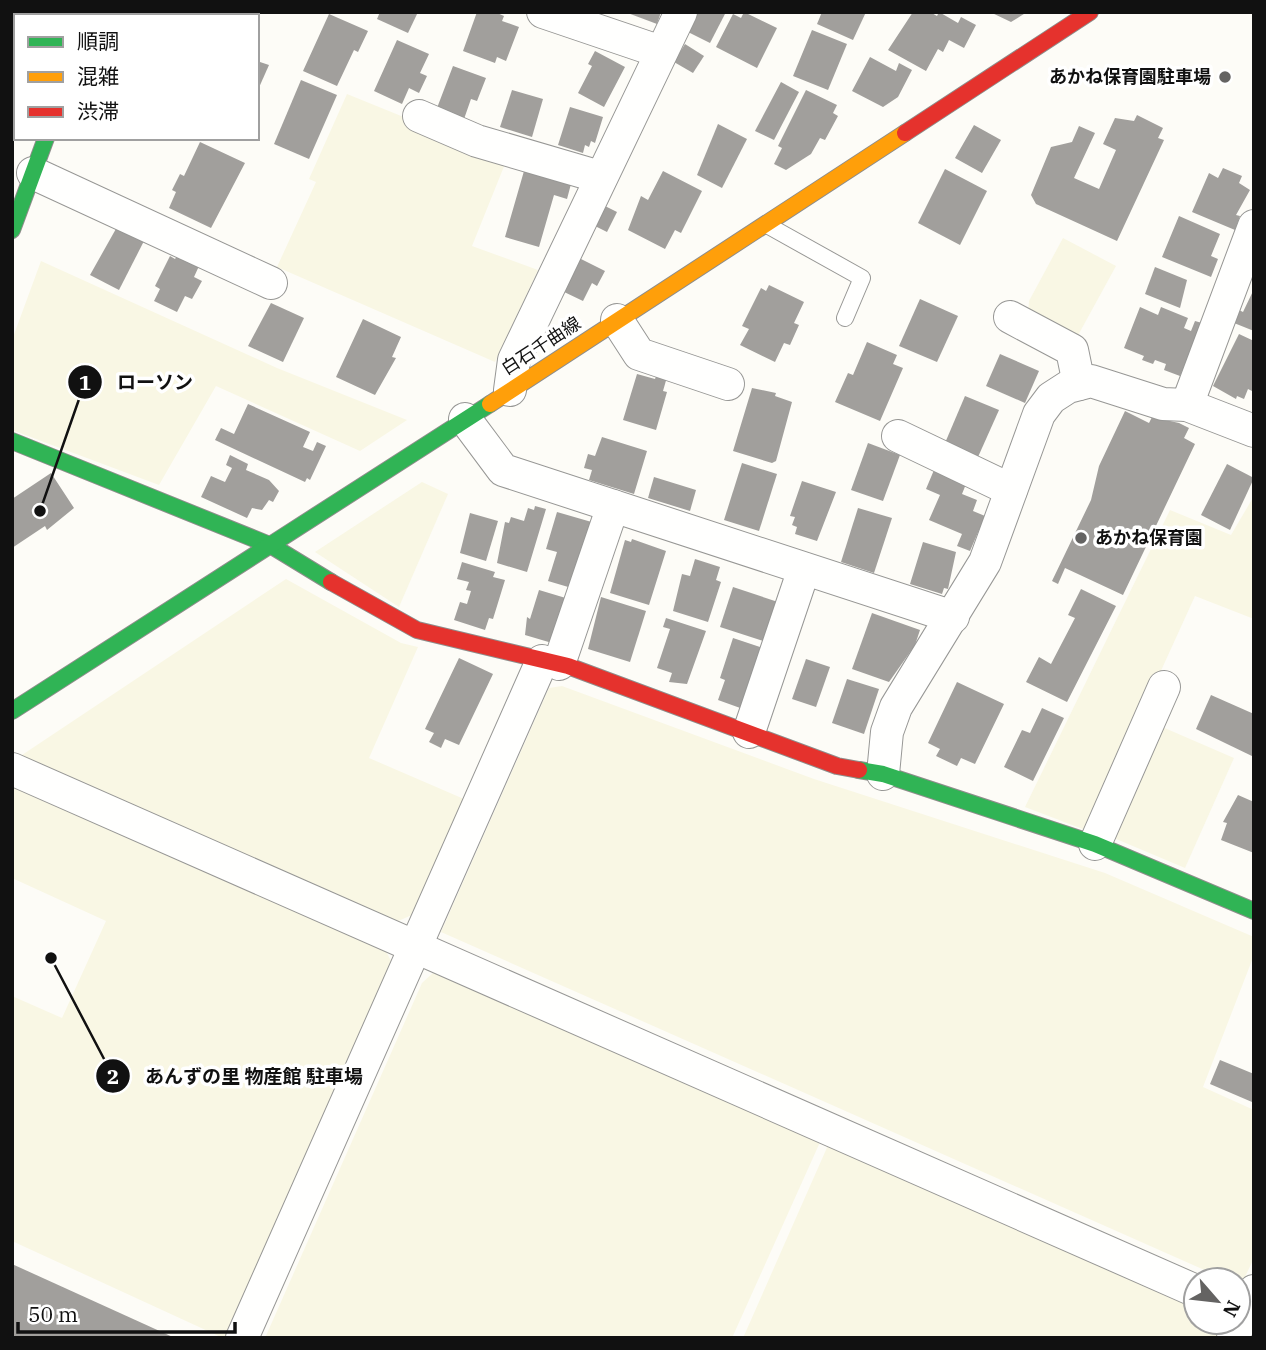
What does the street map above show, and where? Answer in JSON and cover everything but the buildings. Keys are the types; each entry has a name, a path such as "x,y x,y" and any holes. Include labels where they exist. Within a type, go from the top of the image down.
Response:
{"street":[{"path":"543,12 662,52"},
{"path":"510,390 514,360 681,12"},
{"name":"白石千曲線","path":"12,711 271,546 1090,12"},
{"path":"419,116 477,141 600,177"},
{"path":"12,230 45,140"},
{"path":"33,173 271,283"},
{"path":"1187,405 1254,226"},
{"path":"1010,317 1072,350 1079,384"},
{"path":"617,320 639,354 728,384"},
{"path":"883,774 887,732 896,707 985,562 1039,414 1051,398 1091,381 1163,404 1187,405 1254,431"},
{"path":"465,419 503,470 953,617"},
{"path":"898,436 1011,490"},
{"path":"12,441 271,546 346,592 417,630 550,662 837,766 883,774 1095,844 1254,911"},
{"path":"242,1338 415,948 550,662 613,506"},
{"path":"749,732 804,569"},
{"path":"1095,844 1164,687"},
{"path":"12,769 1182,1285"}],"lane":[{"path":"765,223 862,278 845,318"}],"shaded area":[{"path":"347,94 507,159 472,246 538,270 495,362 277,267 316,182 309,179"},
{"path":"1063,238 1116,266 1076,339 1028,314 1029,301"},
{"path":"41,261 277,368 407,420 360,451 216,386 159,485 12,430 12,340"},
{"path":"422,482 448,494 399,607 315,552"},
{"path":"1254,496 1254,619 1195,596 1088,831 1025,807 1170,510 1231,535"},
{"path":"286,579 401,643 418,647 369,758 464,799 412,915 396,922 19,757"},
{"path":"562,686 814,779 1105,873 1254,937 1254,955 1203,1087 1254,1110 1254,1258 1250,1266 1195,1266 441,932 549,688"},
{"path":"1160,726 1234,758 1185,868 1109,836"},
{"path":"12,786 384,947 391,961 389,975 232,1338 223,1338 12,1241 12,996 62,1018 106,921 12,878"},
{"path":"434,972 821,1140 732,1338 265,1338 422,983"},
{"path":"829,1143 1182,1300 1182,1336 1219,1338 743,1338"}],"traffic: fast":[{"path":"12,230 45,140"},
{"path":"12,711 490,404"},
{"path":"12,441 272,546 331,582"},
{"path":"859,770 883,774 1095,844 1254,911"}],"traffic: slow":[{"path":"490,404 905,133"}],"traffic: jam":[{"path":"905,133 1090,12"},
{"path":"331,582 417,630 568,666 837,766 859,770"}],"place":[{"name":"あかね保育園駐車場","path":"1225,77"},
{"name":"ローソン","path":"40,511"},
{"name":"あかね保育園","path":"1081,538"},
{"name":"あんずの里 物産館 駐車場","path":"51,958"}]}
